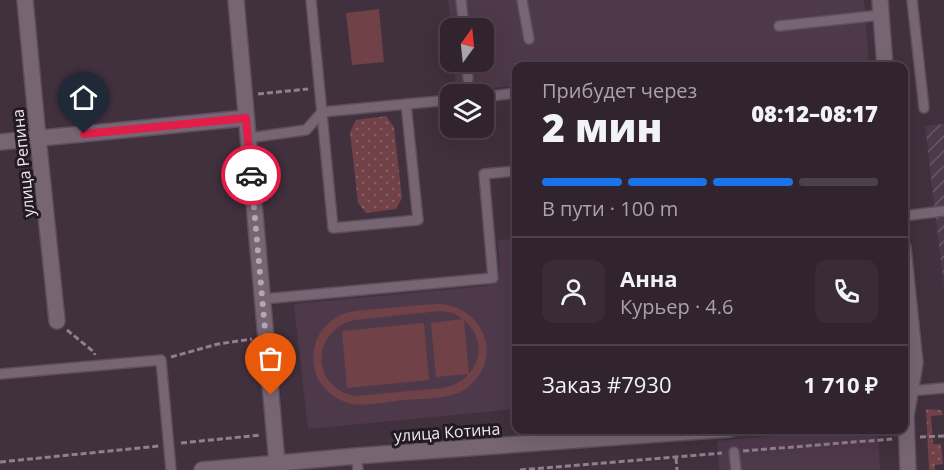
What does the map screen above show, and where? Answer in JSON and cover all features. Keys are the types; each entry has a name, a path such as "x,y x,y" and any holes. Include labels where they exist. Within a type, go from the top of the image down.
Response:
{"street":[{"name":"улица Репина","path":"25,0 57,321"},
{"path":"236,0 278,467"},
{"path":"880,7 885,62"},
{"path":"0,142 246,118"},
{"path":"908,296 915,363 908,401"},
{"name":"улица Котина","path":"202,470 357,463 671,434"},
{"path":"906,434 908,470"}],"lane":[{"path":"311,0 333,228 418,220 406,104"},
{"path":"461,0 463,18"},
{"path":"522,0 528,39"},
{"path":"912,0 924,108"},
{"path":"780,26 880,7"},
{"path":"468,72 468,79"},
{"path":"494,96 512,93"},
{"path":"248,138 306,130 322,112 440,101"},
{"path":"262,299 493,278 484,174 512,171"},
{"path":"908,215 944,211"},
{"path":"0,374 161,360 171,470"},
{"path":"910,391 944,388"},
{"path":"734,452 736,470"}],"path":[{"path":"256,94 320,88"},
{"path":"57,321 94,352 97,366"},
{"path":"161,360 218,344 266,337"},
{"path":"0,462 275,434"},
{"path":"520,470 881,440"},
{"path":"676,458 677,470"}],"shaded area":[{"path":"448,0 864,0 869,62 512,62 512,86 494,88 494,84 456,84 455,72 494,72 494,18 450,18"},
{"path":"379,9 384,62 352,65 346,13"},
{"path":"386,116 394,127 402,198 396,209 366,213 358,203 350,132 356,120"},
{"path":"944,124 944,287 925,126"},
{"path":"512,239 512,409 308,429 294,304 487,286 495,283 499,277 498,240"},
{"path":"436,304 452,306 466,313 484,334 487,348 485,361 479,375 461,392 440,397 352,404 339,399 322,385 314,368 314,350 320,334 331,321 354,311","holes":["440,311 453,313 463,319 431,323 436,377 468,374 465,378 443,388 356,396 341,391 331,383 324,372 323,347 329,336 340,326 354,320","464,320 473,330 479,350 477,361 469,373"]},
{"path":"424,323 429,380 347,388 342,331"},
{"path":"926,409 942,410 943,415 931,416 933,444 941,444 943,464 935,465 935,470 929,470"},
{"path":"798,434 878,434 880,470 719,470 717,441"}],"way so far":[{"path":"251,175 271,395"}],"route":[{"path":"84,134 246,118 251,175"}]}
